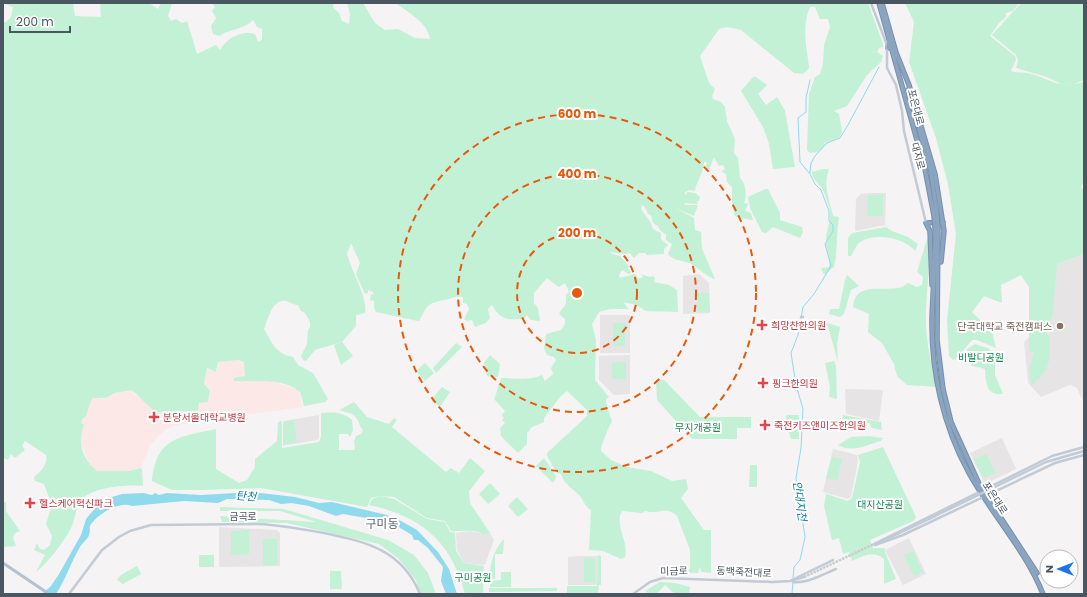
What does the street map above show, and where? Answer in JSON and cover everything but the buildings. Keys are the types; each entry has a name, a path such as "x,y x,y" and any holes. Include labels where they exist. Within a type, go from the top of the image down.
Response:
{"highway":[{"name":"포은대로","path":"879,3 925,169 936,215"},
{"name":"포은대로","path":"882,3 926,152 936,215"},
{"path":"888,33 888,48"},
{"path":"897,55 909,85 930,154 939,194 944,238 938,294"},
{"path":"933,300 936,252 936,215"},
{"path":"941,389 933,350 933,300 930,231 926,223 943,222"},
{"path":"936,227 938,294 937,340 941,389"},
{"path":"925,238 930,239"},
{"name":"포은대로","path":"941,389 945,407 945,417 961,456 981,490 1028,560 1045,594"}],"main road":[{"name":"대지로","path":"871,3 888,48 887,68 896,85 902,111 904,131 926,223"},
{"path":"911,527 981,490 1057,454 1084,447"},
{"path":"1084,451 1046,462 872,545 886,542 911,532 985,495 1055,463 1084,455"},
{"name":"금곡로","path":"69,594 102,550 118,537 130,532 151,525 274,524 365,542 374,546 401,564 412,577 420,594"},
{"path":"790,581 799,575 833,560"},
{"path":"3,563 49,594"},
{"path":"790,581 799,583 836,569"},
{"path":"790,581 804,577"},
{"name":"미금로","path":"633,594 640,588 658,578 697,578"},
{"name":"동백죽전대로","path":"697,578 765,582 790,581"}],"shaded area":[{"path":"886,193 885,225 855,231 856,199 861,194"},
{"name":"단국대학교 죽전캠퍼스","path":"1084,254 1084,404 1077,388 1070,385 1041,397 1028,383 1024,342 1034,332 1057,264"},
{"path":"699,274 709,283 710,313 683,314 683,276"},
{"path":"600,315 630,315 630,353 600,353"},
{"path":"630,355 630,394 614,395 599,380 599,356"},
{"name":"분당서울대학교병원","path":"245,361 249,380 271,381 296,389 299,391 302,407 182,424 168,428 160,434 150,446 140,470 103,473 94,470 89,464 81,442 80,425 91,397 104,399 120,392 132,389 134,394 146,401 156,411 198,411 200,403 208,402 211,391 205,387 204,383 207,369 217,372 219,362"},
{"path":"845,389 883,390 879,421 846,414"},
{"path":"319,415 319,438 317,440 283,446 284,421"},
{"path":"1002,438 1016,469 985,484 970,453"},
{"path":"833,449 857,455 858,461 851,497 848,499 823,492"},
{"path":"219,527 277,530 280,533 280,566 219,567"},
{"path":"469,531 482,533 484,535 490,533 494,540 485,565 464,563 457,550 456,533"},
{"path":"909,538 926,574 903,585 885,550"},
{"path":"598,556 597,585 568,585 568,557"}],"green space":[{"path":"3,3 73,3 75,16 101,17 100,3 149,3 158,9 161,3 172,3 168,16 171,21 176,19 182,23 187,21 197,54 216,45 220,50 226,42 239,34 255,34 258,42 262,40 262,29 257,27 253,20 241,28 227,32 220,36 213,34 211,26 216,18 212,11 215,7 212,3 334,3 333,7 339,13 342,21 349,24 350,14 347,3 363,3 375,23 385,30 398,29 415,38 430,39 425,27 417,18 396,3 868,3 883,44 883,47 879,48 877,52 883,56 881,62 867,75 847,106 834,111 839,114 842,131 841,135 838,138 825,143 824,142 825,145 818,152 810,153 807,150 809,94 815,77 820,74 823,64 824,45 830,27 828,19 820,19 815,7 810,7 807,15 805,38 809,68 803,74 794,73 741,30 727,27 719,29 700,56 709,83 715,89 712,96 713,99 721,102 725,107 727,121 735,139 734,153 738,158 740,178 744,183 744,203 748,204 745,211 751,213 753,220 735,216 732,206 732,187 727,182 726,174 722,171 725,169 723,165 719,166 714,157 709,170 705,168 707,162 704,162 703,170 695,191 689,190 684,193 687,195 687,192 695,193 700,197 699,201 697,201 698,204 684,203 685,205 698,205 694,216 675,208 694,218 695,230 701,232 702,249 715,279 691,264 677,260 668,254 672,244 666,240 666,235 653,223 651,215 648,214 645,207 642,205 641,209 652,228 661,233 661,239 668,245 664,249 664,254 647,255 645,253 639,253 634,258 630,253 609,253 620,256 629,266 628,268 631,273 629,274 622,270 619,275 620,278 635,274 638,278 643,277 641,274 649,277 653,276 655,278 654,282 669,285 677,290 678,312 646,311 636,305 623,302 629,309 610,309 599,312 592,324 596,340 595,380 609,397 606,399 607,407 612,421 607,431 601,451 611,460 627,467 651,471 672,481 686,479 688,489 681,498 704,530 711,530 711,573 701,572 700,567 698,573 679,572 690,569 690,550 677,516 669,511 645,511 642,513 622,511 620,516 620,527 626,551 625,557 621,559 603,551 589,550 591,510 587,507 579,495 566,483 561,474 557,473 547,456 547,453 587,416 587,410 567,391 560,397 544,418 544,422 532,427 527,433 527,444 518,453 501,436 500,428 505,423 502,420 504,418 502,415 505,411 494,399 502,378 527,379 542,375 545,381 553,374 551,368 556,360 554,357 547,355 544,348 546,334 561,330 565,324 565,319 559,314 565,305 566,295 569,291 565,283 559,287 547,278 534,293 534,303 538,308 540,321 531,320 527,315 524,319 505,318 498,314 492,305 488,309 490,318 486,323 475,327 472,320 467,321 464,319 469,309 467,304 463,303 463,297 458,296 430,304 419,321 413,320 376,312 374,308 374,301 370,300 371,294 374,295 373,292 368,290 368,293 365,294 356,274 360,263 351,243 347,254 362,292 365,313 356,315 356,326 342,342 315,350 306,361 303,360 301,356 307,344 310,322 298,305 286,301 281,301 274,306 264,329 278,351 287,356 293,357 298,365 313,373 328,399 325,402 304,406 300,392 285,384 268,381 234,381 233,378 245,376 244,362 239,360 218,362 216,372 207,368 204,384 210,391 208,402 199,403 198,411 155,412 132,390 115,393 106,398 92,398 85,418 83,418 81,423 84,425 81,444 84,456 97,471 130,471 141,468 143,486 119,486 101,489 93,492 81,500 72,526 65,538 51,557 36,572 45,555 34,550 37,543 40,549 44,550 50,545 52,536 46,524 52,505 44,484 35,481 34,477 45,465 46,455 25,441 22,446 25,450 15,458 11,454 8,460 3,458 3,22 6,22 11,17 13,7"},
{"path":"905,3 1019,3 1013,11 1006,13 1006,17 999,23 990,36 1015,56 1016,60 1011,71 1033,74 1060,84 1047,77 1016,68 1018,60 1016,55 992,35 1021,3 1084,3 1084,80 1074,84 1084,82 1084,180 1081,188 1084,189 1084,254 1057,264 1053,312 1047,333 1050,338 1050,357 1046,370 1039,379 1036,380 1034,385 1031,383 1029,370 1034,352 1029,351 1029,287 1021,275 1001,285 1002,303 984,296 972,312 992,332 996,348 977,340 972,340 956,359 953,360 949,356 947,320 956,234 948,184 936,138 909,62 914,22"},
{"path":"753,77 756,77 767,85 758,94 766,105 777,97 785,111 795,167 773,169 769,144 763,127 741,91"},
{"path":"829,169 827,175 828,198 833,216 839,217 834,267 824,275 821,268 829,267 826,236 830,220 830,211 824,191 812,174 812,172"},
{"path":"768,189 780,213 780,220 802,227 803,232 800,238 773,227 766,233 762,232 750,208 748,197"},
{"path":"868,195 883,195 883,216 867,216"},
{"path":"886,227 908,237 918,244 915,251 904,242 896,239 880,237 865,240 859,243 851,256 848,256 848,238 852,233"},
{"path":"927,239 929,239 929,266 926,330 930,359 938,387 907,385 897,376 894,364 882,343 868,332 869,314 853,307 858,294 869,289 898,288 908,283 917,287 922,285 923,277 917,272"},
{"path":"847,275 859,286 851,290 844,314 840,317 829,314 830,309 839,309"},
{"path":"698,293 709,293 710,312 697,311"},
{"path":"613,323 625,323 625,346 613,346"},
{"path":"827,323 840,327 837,344 838,362"},
{"path":"342,342 353,356 341,365 334,345"},
{"path":"456,343 462,347 436,373 433,368"},
{"name":"비발디공원","path":"975,344 988,348 995,356 995,375 1003,394 997,394 990,391 987,384 985,369 970,365 968,363 967,349"},
{"path":"490,355 500,364 498,377 487,376 484,363"},
{"path":"834,361 836,366 837,399 829,397 830,387 825,363"},
{"path":"612,362 626,362 626,379 612,379"},
{"path":"425,363 434,373 425,381 416,371"},
{"name":"무지개공원","path":"656,380 664,380 700,417 751,417 751,428 737,428 737,439 692,439 657,400"},
{"path":"442,387 450,392 440,407 431,400"},
{"path":"354,402 367,417 389,424 394,418 397,420 392,427 446,472 451,468 459,473 470,458 485,471 469,491 470,503 490,533 484,535 473,531 451,531 445,521 427,518 394,497 381,496 371,498 367,507 261,488 172,490 152,481 154,466 165,447 181,437 216,429 216,469 239,483 247,480 255,467 255,459 277,441 278,422 282,421 282,448 319,442 321,437 321,413 341,414 352,420 353,430 350,437 348,434 339,434 339,450 355,450 354,441 356,436 361,434 363,430 358,420 353,415 339,410"},
{"path":"786,415 799,415 799,439 791,439 786,423"},
{"path":"843,415 881,422 882,430 871,428 870,423 860,423 859,421 852,419 841,426"},
{"path":"294,420 297,442 283,445 283,422"},
{"path":"868,436 883,438 881,441 860,448 849,448 838,445 851,437"},
{"name":"대지산공원","path":"883,447 916,517 913,521 870,540 873,548 885,548 885,552 896,579 884,584 884,559 880,556 872,554 852,561 849,552 843,554 839,538 832,540 824,506 826,494 848,501 852,498 860,462 858,455"},
{"path":"986,454 995,473 983,478 974,459"},
{"path":"832,457 842,459 837,480 826,478"},
{"path":"544,458 556,476 553,483 536,466"},
{"path":"750,465 757,465 757,487 749,487"},
{"path":"490,483 500,494 488,504 479,494"},
{"name":"구미공원","path":"381,496 394,499 427,519 445,522 450,532 455,533 456,551 464,563 484,566 483,594 465,594 452,560 443,546 432,534 419,524 404,516 369,505 372,499"},
{"path":"517,497 528,509 518,517 508,506"},
{"path":"3,501 6,503 6,511 20,531 15,533 13,538 16,546 3,547"},
{"path":"220,507 284,509 388,540 414,555 428,573 436,594 420,594 416,580 399,559 379,544 287,523 222,522 220,516 316,522 280,511 220,511"},
{"path":"249,530 249,554 231,555 231,531"},
{"path":"263,539 277,539 277,565 263,566"},
{"path":"504,539 503,554 495,554 495,579 490,578 493,557 497,548"},
{"path":"913,551 923,572 914,576 904,555"},
{"path":"199,555 214,555 214,567 199,567"},
{"path":"598,555 601,556 601,585 599,585 598,594 567,594 567,586 597,586"},
{"path":"584,558 595,559 595,583 584,582"},
{"path":"137,566 141,574 123,584 117,580 121,575"},
{"path":"330,571 341,571 342,589 330,589"},
{"path":"501,572 511,572 511,587 490,587 490,581 501,580"},
{"path":"660,582 675,583 690,587 689,594 675,594 665,585 656,594 649,594 645,591"},
{"path":"489,588 557,588 557,591 489,592"}],"water":[{"name":"탄천","path":"252,492 295,497 319,503 332,502 387,515 401,521 417,530 438,552 449,569 457,594 446,594 441,581 443,567 428,548 418,540 414,540 412,535 395,525 384,521 343,514 336,516 309,506 291,503 281,504 269,500 227,499 218,503 184,501 132,506 121,505 110,509 100,515 91,524 90,533 80,547 56,594 42,594 51,586 59,574 81,535 86,519 102,500 122,494 143,493 152,495 155,493 159,495 167,493 201,495"}],"waterway":[{"path":"810,173 811,163 815,156 827,143 840,138 879,67"},
{"path":"793,579 794,567 800,560 805,537 796,478 801,448 803,409 796,385 791,353 798,335 803,307 814,294 831,266 825,244 833,231 833,225 829,221 829,211 821,190 800,162 798,118 806,112 806,98 810,80"},
{"name":"안대지천","path":"792,594 793,582"}],"tunnel":[{"path":"804,577 872,545"}],"place":[{"name":"희망찬한의원","path":"762,325"},
{"name":"단국대학교 죽전캠퍼스","path":"1060,326"},
{"name":"핑크한의원","path":"763,383"},
{"name":"분당서울대학교병원","path":"154,417"},
{"name":"죽전키즈앤미즈한의원","path":"765,425"},
{"name":"헬스케어혁신파크","path":"30,503"}],"district":[{"name":"구미동","path":"382,523"}]}
